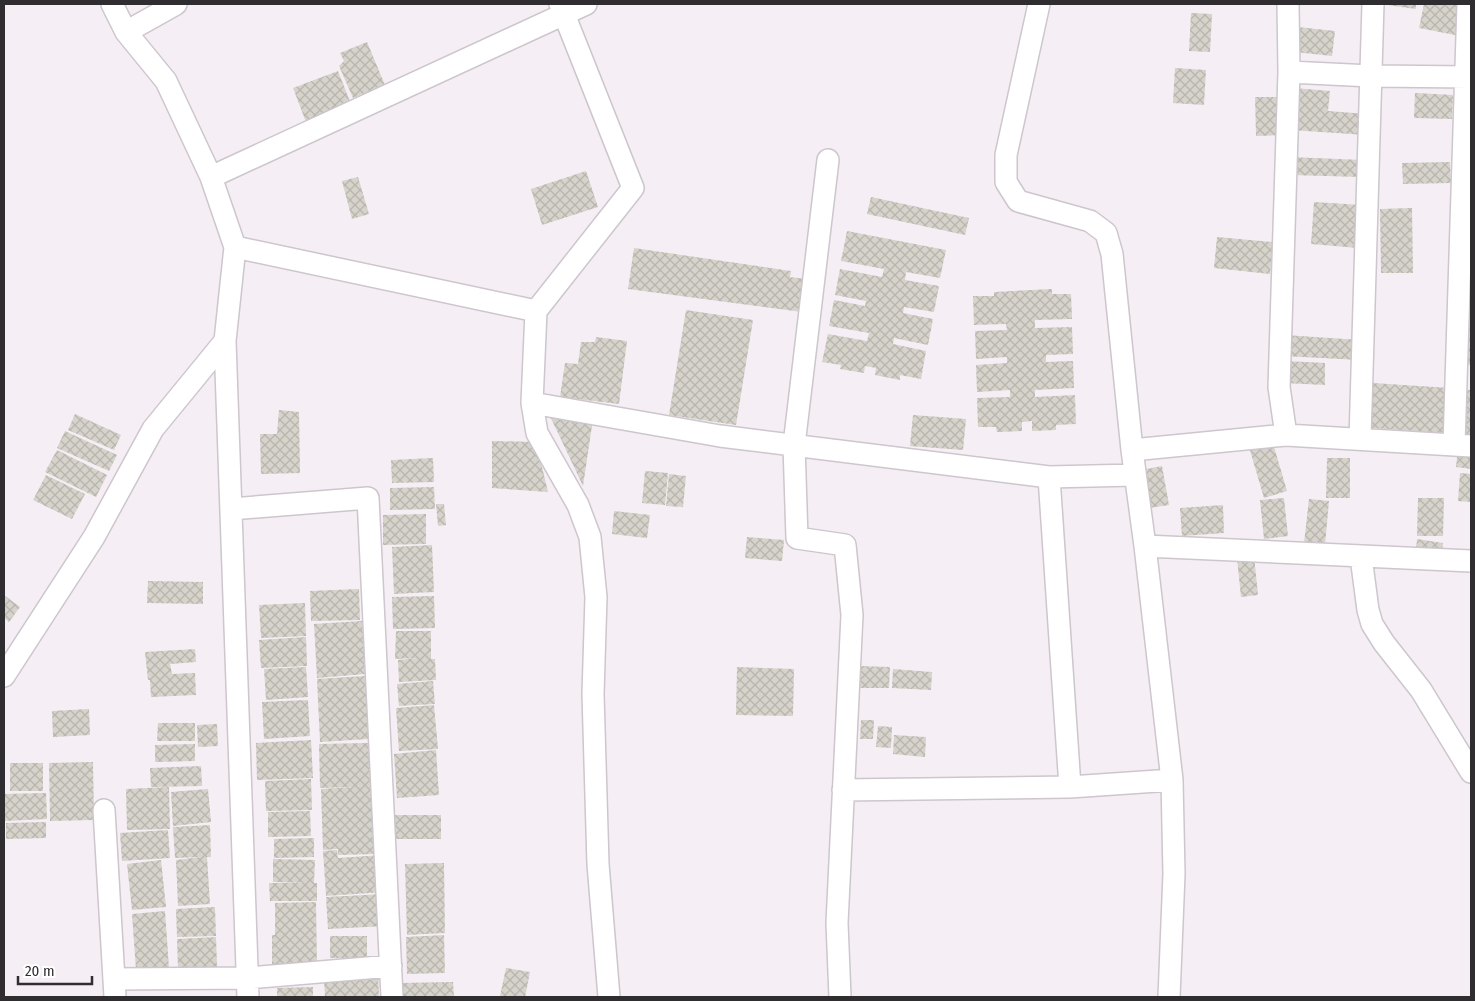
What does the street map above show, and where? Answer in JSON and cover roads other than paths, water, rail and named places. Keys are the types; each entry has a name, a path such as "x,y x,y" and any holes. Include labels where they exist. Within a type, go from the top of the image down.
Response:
{"street":[{"path":"112,4 126,32 166,81 211,177 235,246 225,341 248,987"},
{"path":"126,32 176,4"},
{"path":"211,177 562,9 586,4"},
{"path":"1039,4 1006,154 1006,182 1018,201 1090,222 1106,233 1112,254 1132,450 1172,780 1174,874 1169,997"},
{"path":"1286,435 1278,387 1289,72 1288,4"},
{"path":"1360,439 1373,4"},
{"path":"1132,450 1286,435 1462,445 1468,4"},
{"path":"562,9 633,188 536,311 532,403 537,433 578,505 590,537 596,597 593,694 598,864 609,997"},
{"path":"1289,72 1371,76 1468,77"},
{"path":"828,160 794,445 797,538 845,545 852,616 836,923 840,997"},
{"path":"235,246 536,311"},
{"path":"4,676 94,537 153,429 225,341"},
{"path":"532,403 720,436 1050,477 1135,475"},
{"path":"1050,477 1070,787"},
{"path":"231,509 368,498 392,997"},
{"path":"1145,546 1471,561"},
{"path":"1361,557 1368,610 1372,624 1384,643 1421,690 1471,772"},
{"path":"843,790 1070,787 1172,780"},
{"path":"104,810 115,988 248,987 391,966"}]}
